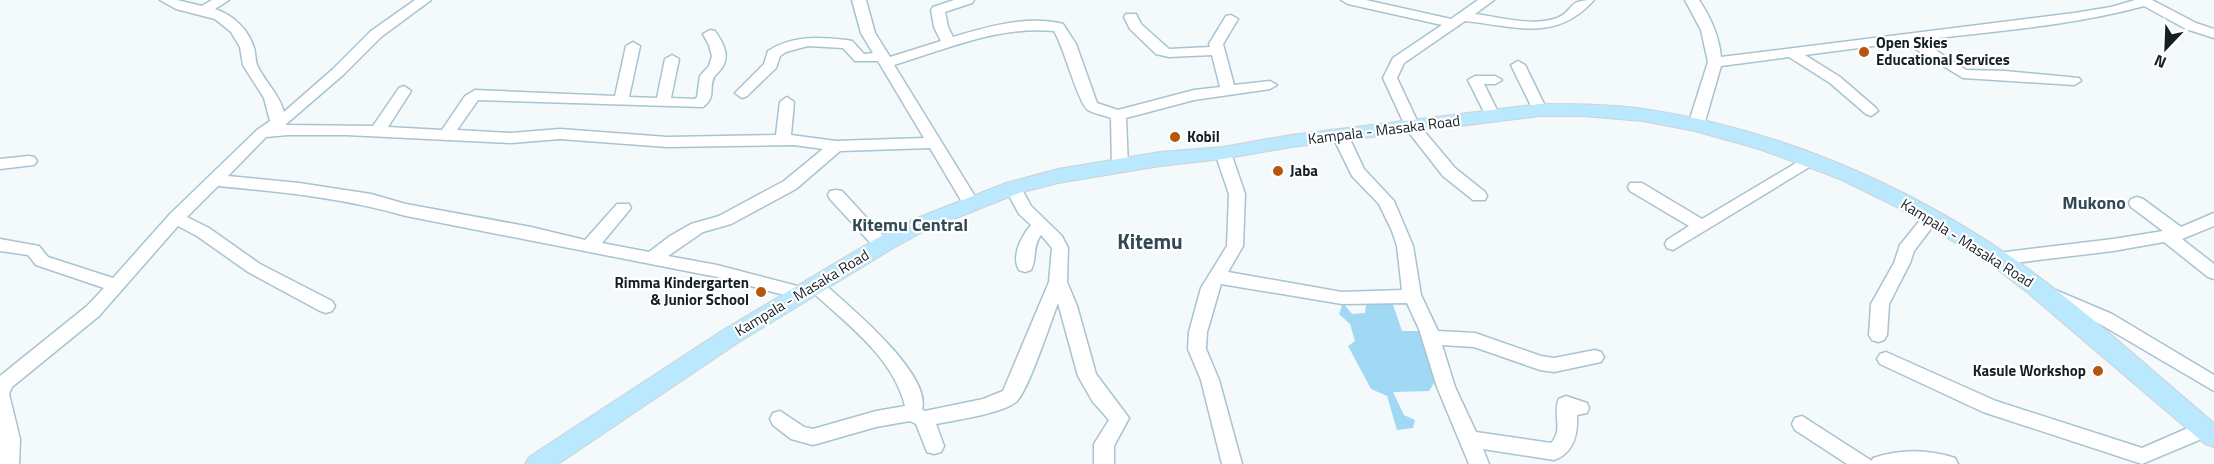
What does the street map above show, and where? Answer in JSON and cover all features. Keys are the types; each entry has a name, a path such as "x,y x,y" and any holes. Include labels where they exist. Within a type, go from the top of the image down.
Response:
{"main road":[{"name":"Kampala - Masaka Road","path":"538,464 806,289 919,225 1013,188 1058,176 1120,166 1540,110 1583,110 1643,115 1696,125 1811,159 1847,174 1931,218 1998,259 2036,287 2209,433"}],"street":[{"path":"167,0 179,7 219,15 238,31 247,47 249,64 272,96 277,108 278,123"},
{"path":"204,11 222,0"},
{"path":"9,464 10,439 0,394 4,383 93,311 176,218 262,132 278,123 338,72 376,34 424,0"},
{"path":"859,0 868,33 971,203"},
{"path":"950,44 941,27 938,10 966,0"},
{"path":"1348,0 1457,20 1513,22 1557,22 1587,0"},
{"path":"1479,196 1449,172 1412,127 1390,78 1392,69 1398,61 1487,0"},
{"path":"1692,0 1703,16 1712,37 1714,62 1696,125"},
{"path":"1714,62 2093,14 2143,1 2191,26 2214,34"},
{"path":"1131,17 1135,26 1161,51 1169,53 1216,51"},
{"path":"1228,89 1216,51 1216,44 1231,19"},
{"path":"742,93 771,65 773,54 790,44 818,42 847,44 860,58 884,60 950,44 982,33 1009,28 1058,27 1069,44 1092,106 1118,115 1159,103 1228,89 1270,85"},
{"path":"446,135 475,95 698,104 704,99 707,76 714,70 720,54 710,34"},
{"path":"1908,39 1963,74 2074,81"},
{"path":"621,100 633,46"},
{"path":"1791,52 1835,80 1872,111"},
{"path":"663,102 672,59"},
{"path":"1518,65 1540,110"},
{"path":"1493,116 1475,80 1495,80"},
{"path":"376,133 404,91"},
{"path":"783,140 787,102"},
{"path":"1118,115 1120,166"},
{"path":"262,132 288,130 511,138 560,134 667,142 783,140 836,146 935,143"},
{"path":"1340,135 1358,172 1386,201 1400,231 1405,246 1412,296 1431,337 1447,389 1472,439 1479,464"},
{"path":"652,260 676,240 697,228 748,210 790,185 836,146"},
{"path":"1223,153 1237,194 1235,246 1210,288 1203,311 1197,350 1210,380 1232,464"},
{"path":"1673,244 1811,159"},
{"path":"0,164 29,161"},
{"path":"214,180 298,188 371,200 406,210 806,289 889,354 910,389 918,416 934,446"},
{"path":"1636,187 1701,226"},
{"path":"780,419 798,433 813,437 876,419 918,416 986,406 1010,396 1058,282 1060,248 1025,210 1013,188"},
{"path":"836,195 882,245"},
{"path":"2137,203 2214,273"},
{"path":"589,247 623,208"},
{"path":"176,218 203,232 254,268 326,306"},
{"path":"1878,335 1880,304 1902,263 1906,249 1931,218"},
{"path":"1998,259 2173,235 2205,226 2214,219"},
{"path":"1025,266 1024,251 1028,236 1041,225"},
{"path":"0,245 33,250 42,261 115,285"},
{"path":"1218,277 1342,298 1412,296"},
{"path":"1058,282 1080,345 1087,376 1100,397 1119,418 1104,444 1104,464"},
{"path":"2036,287 2106,319 2214,384"},
{"path":"1431,337 1475,340 1539,363 1554,365 1595,357"},
{"path":"1886,359 1990,407 2143,456 2209,433"},
{"path":"1472,439 1554,452 1562,446 1569,432 1566,404 1580,408"},
{"path":"1802,424 1863,464"},
{"path":"1880,464 1897,460 1929,458 1948,464"}],"shaded area":[{"path":"1391,299 1402,331 1424,331 1438,377 1429,391 1393,392 1404,415 1415,420 1413,428 1397,430 1387,396 1371,389 1348,346 1355,341 1350,324 1339,314 1343,303 1352,314 1365,313 1367,300"}],"place":[{"name":"Open Skies Educational Services","path":"1864,52"},
{"name":"Kobil","path":"1175,137"},
{"name":"Jaba","path":"1278,171"},
{"name":"Rimma Kindergarten & Junior School","path":"761,292"},
{"name":"Kasule Workshop","path":"2098,371"}],"district":[{"name":"Mukono","path":"2094,203"},
{"name":"Kitemu Central","path":"910,225"},
{"name":"Kitemu","path":"1150,242"}]}
